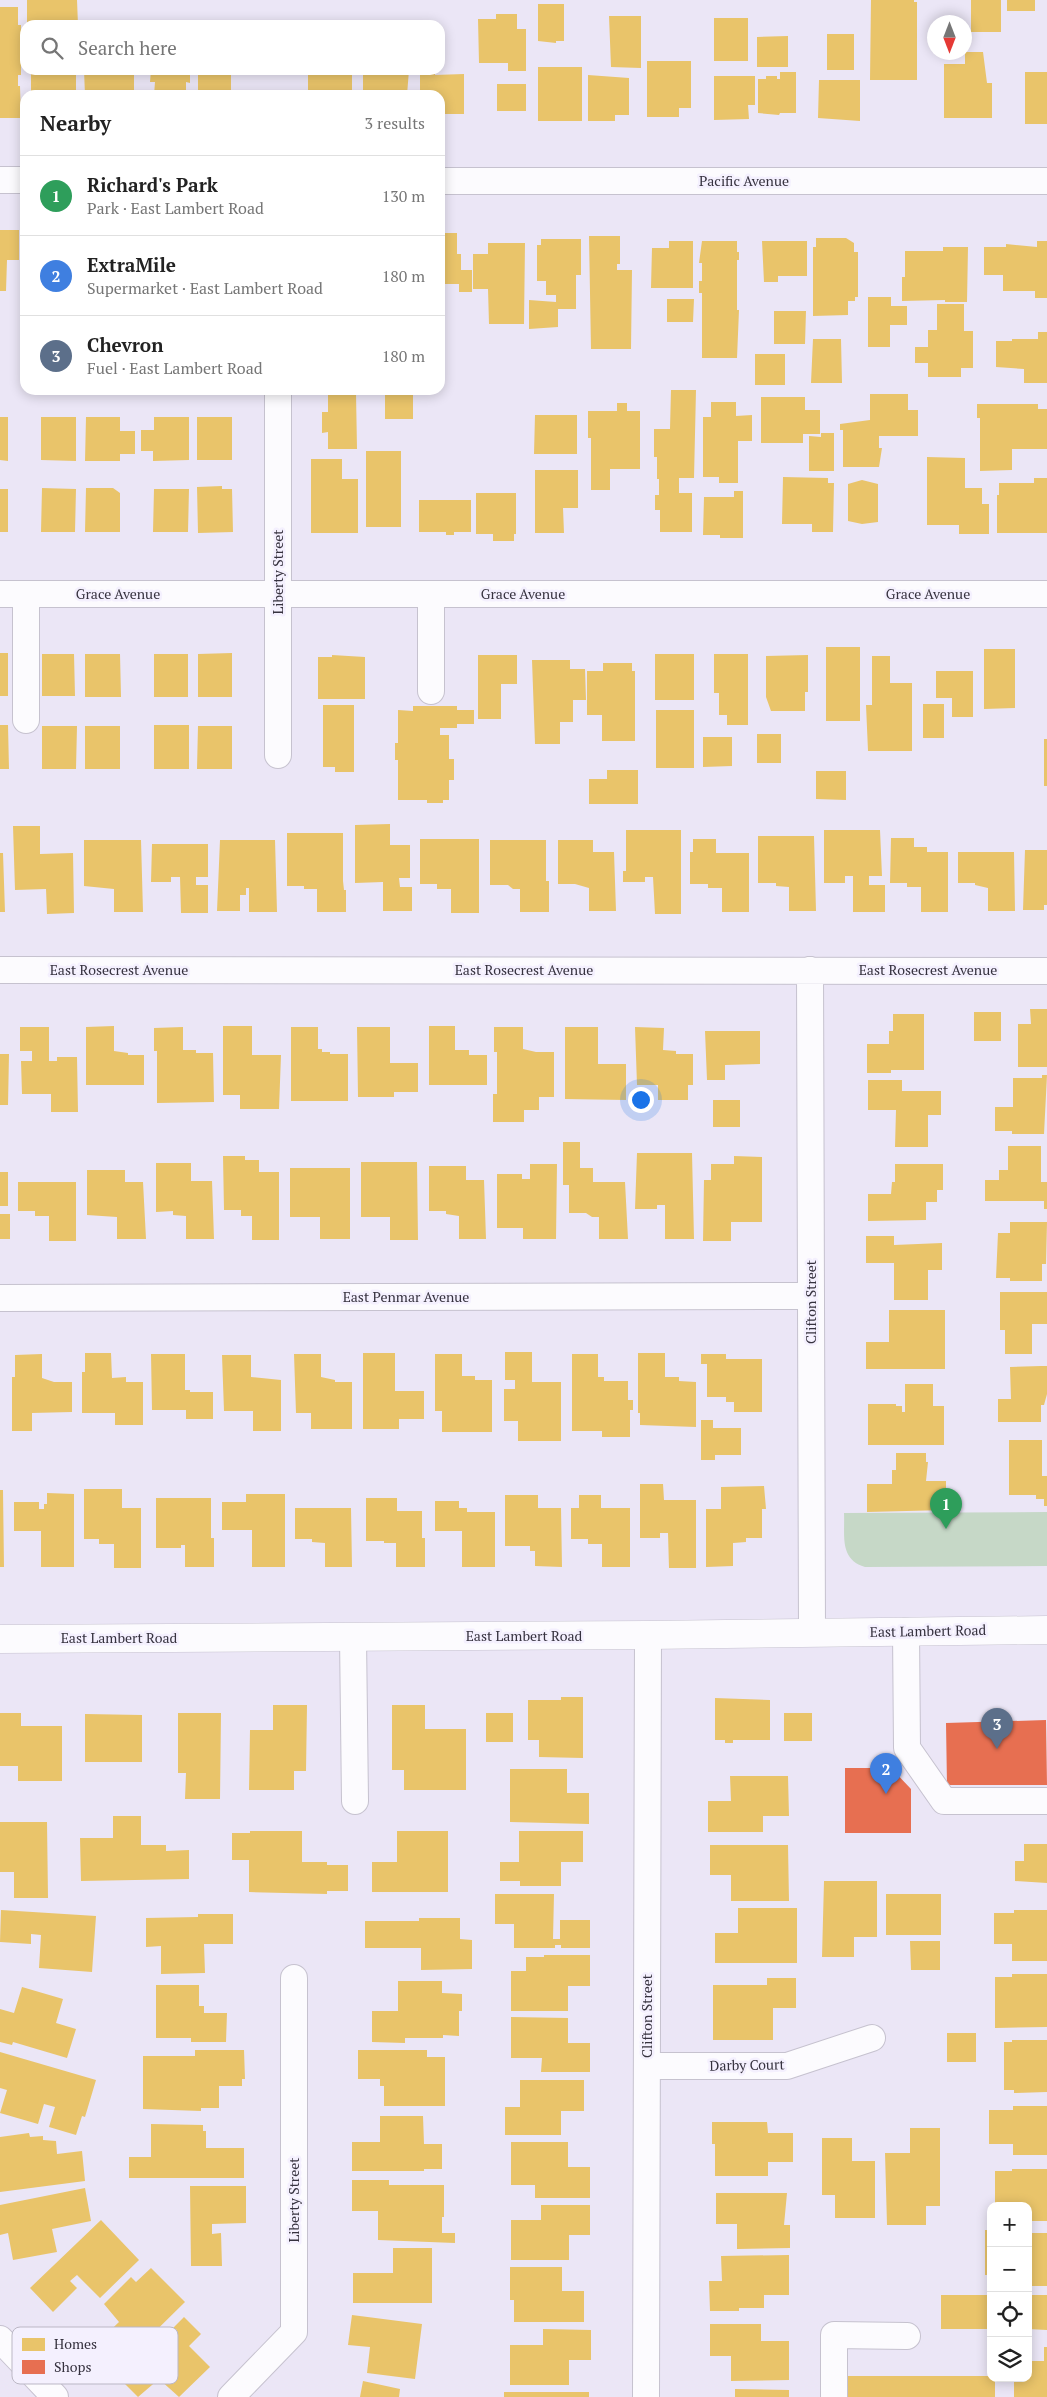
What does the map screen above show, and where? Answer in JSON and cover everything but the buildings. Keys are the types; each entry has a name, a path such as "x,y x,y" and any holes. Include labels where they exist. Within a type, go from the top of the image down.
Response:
{"main road":[{"name":"East Lambert Road","path":"0,1639 648,1635 1047,1630"}],"street":[{"path":"0,180 20,180"},
{"name":"Pacific Avenue","path":"445,181 1047,181"},
{"name":"Liberty Street","path":"278,395 278,755"},
{"name":"Grace Avenue","path":"0,594 1047,594"},
{"path":"26,594 26,720"},
{"path":"431,594 431,691"},
{"name":"East Rosecrest Avenue","path":"0,970 1047,971"},
{"name":"Clifton Street","path":"810,970 812,1633"},
{"name":"East Penmar Avenue","path":"0,1298 811,1296"},
{"path":"906,1631 907,1748 944,1801 1047,1800"},
{"name":"Clifton Street","path":"646,2397 648,1635"},
{"path":"353,1637 355,1801"},
{"name":"Liberty Street","path":"231,2397 294,2332 294,1978"},
{"name":"Darby Court","path":"647,2066 787,2066 872,2038"},
{"path":"834,2397 834,2335 907,2336"},
{"path":"0,2339 12,2352"},
{"path":"43,2384 55,2397"}],"green space":[{"path":"1047,1512 1047,1566 865,1567 851,1558 845,1546 844,1513"}],"place":[{"name":"Richard's Park","path":"946,1529"},
{"name":"Chevron","path":"997,1749"},
{"name":"ExtraMile","path":"886,1794"}]}
